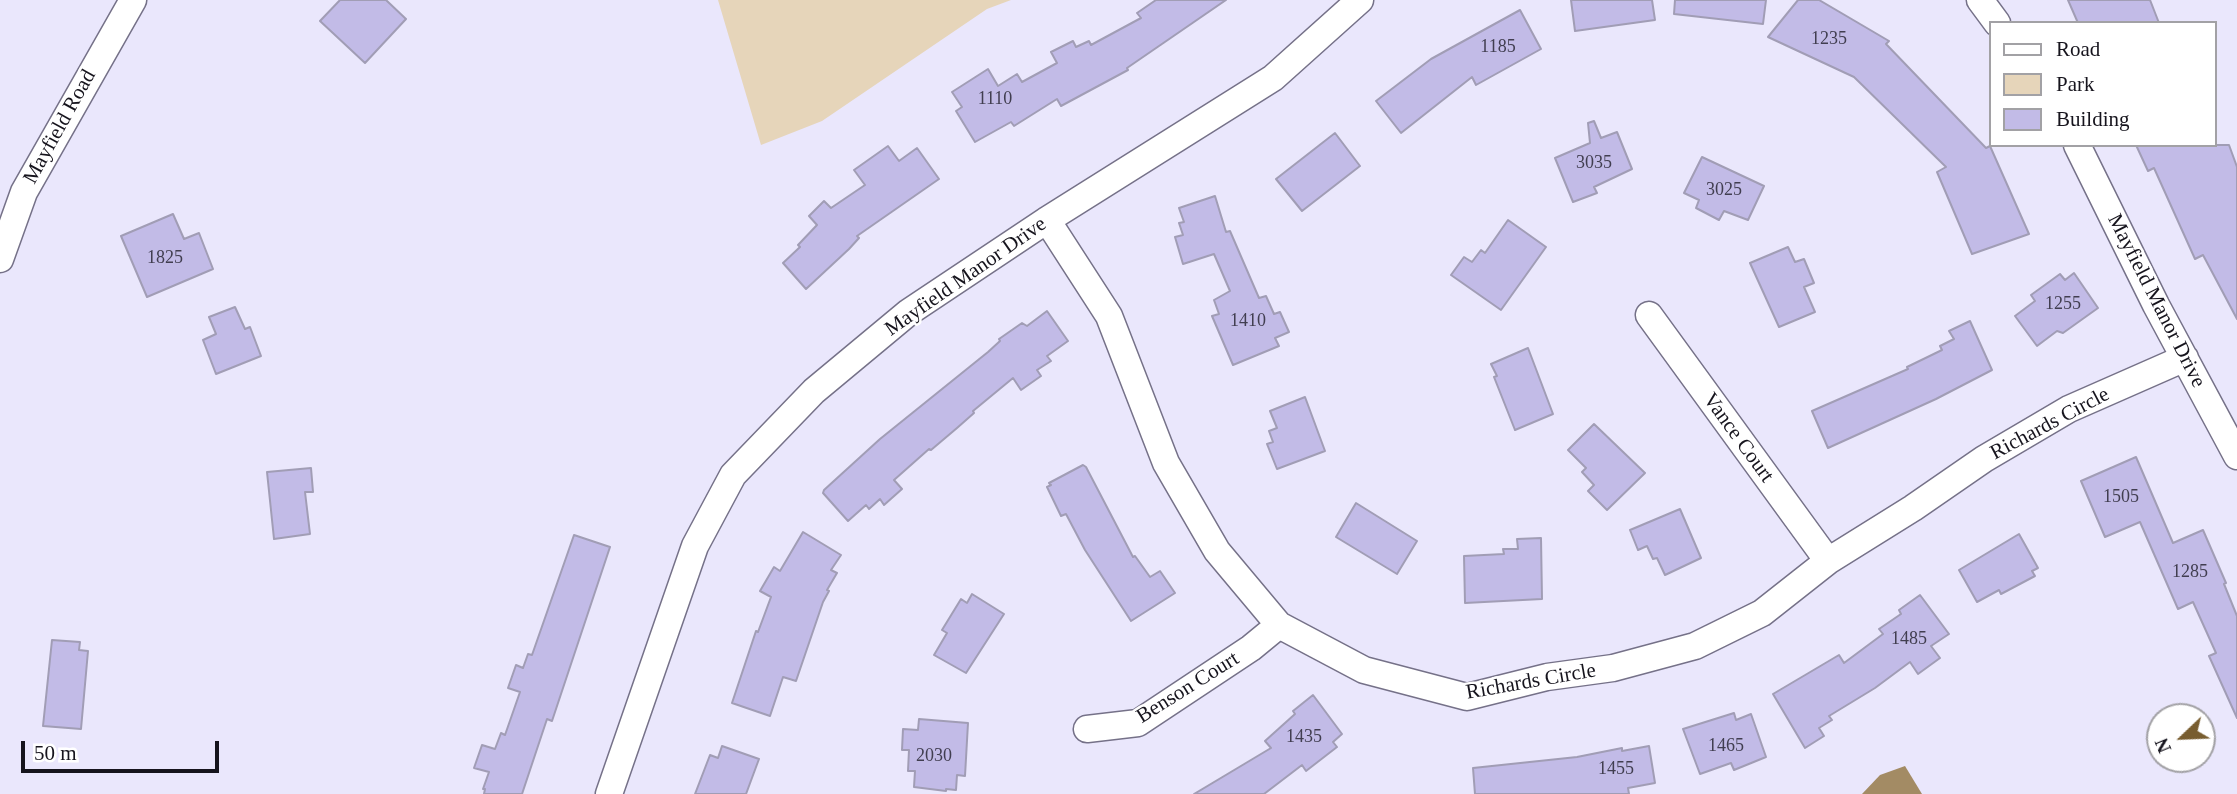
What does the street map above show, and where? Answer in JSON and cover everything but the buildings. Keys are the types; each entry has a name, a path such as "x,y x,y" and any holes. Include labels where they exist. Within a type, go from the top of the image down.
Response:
{"street":[{"name":"Mayfield Road","path":"0,259 24,192 132,0"},
{"name":"Mayfield Manor Drive","path":"609,794 695,546 733,475 814,391 909,312 1047,220 1273,78 1360,0"},
{"path":"1980,0 1996,21"},
{"name":"Mayfield Manor Drive","path":"2078,147 2237,457"},
{"name":"Richards Circle","path":"1047,220 1109,316 1172,474 1217,551 1279,625 1364,670 1467,697 1547,677 1613,668 1695,646 1762,613 1828,561 1913,508 1984,459 2068,409 2185,358"},
{"name":"Vance Court","path":"1649,315 1828,561"},
{"name":"Benson Court","path":"1087,729 1139,723 1251,648 1279,625"}],"green space":[{"path":"718,0 1011,0 987,9 822,121 761,145"}],"shaded area":[{"path":"1905,766 1922,794 1862,794 1880,775"}]}
